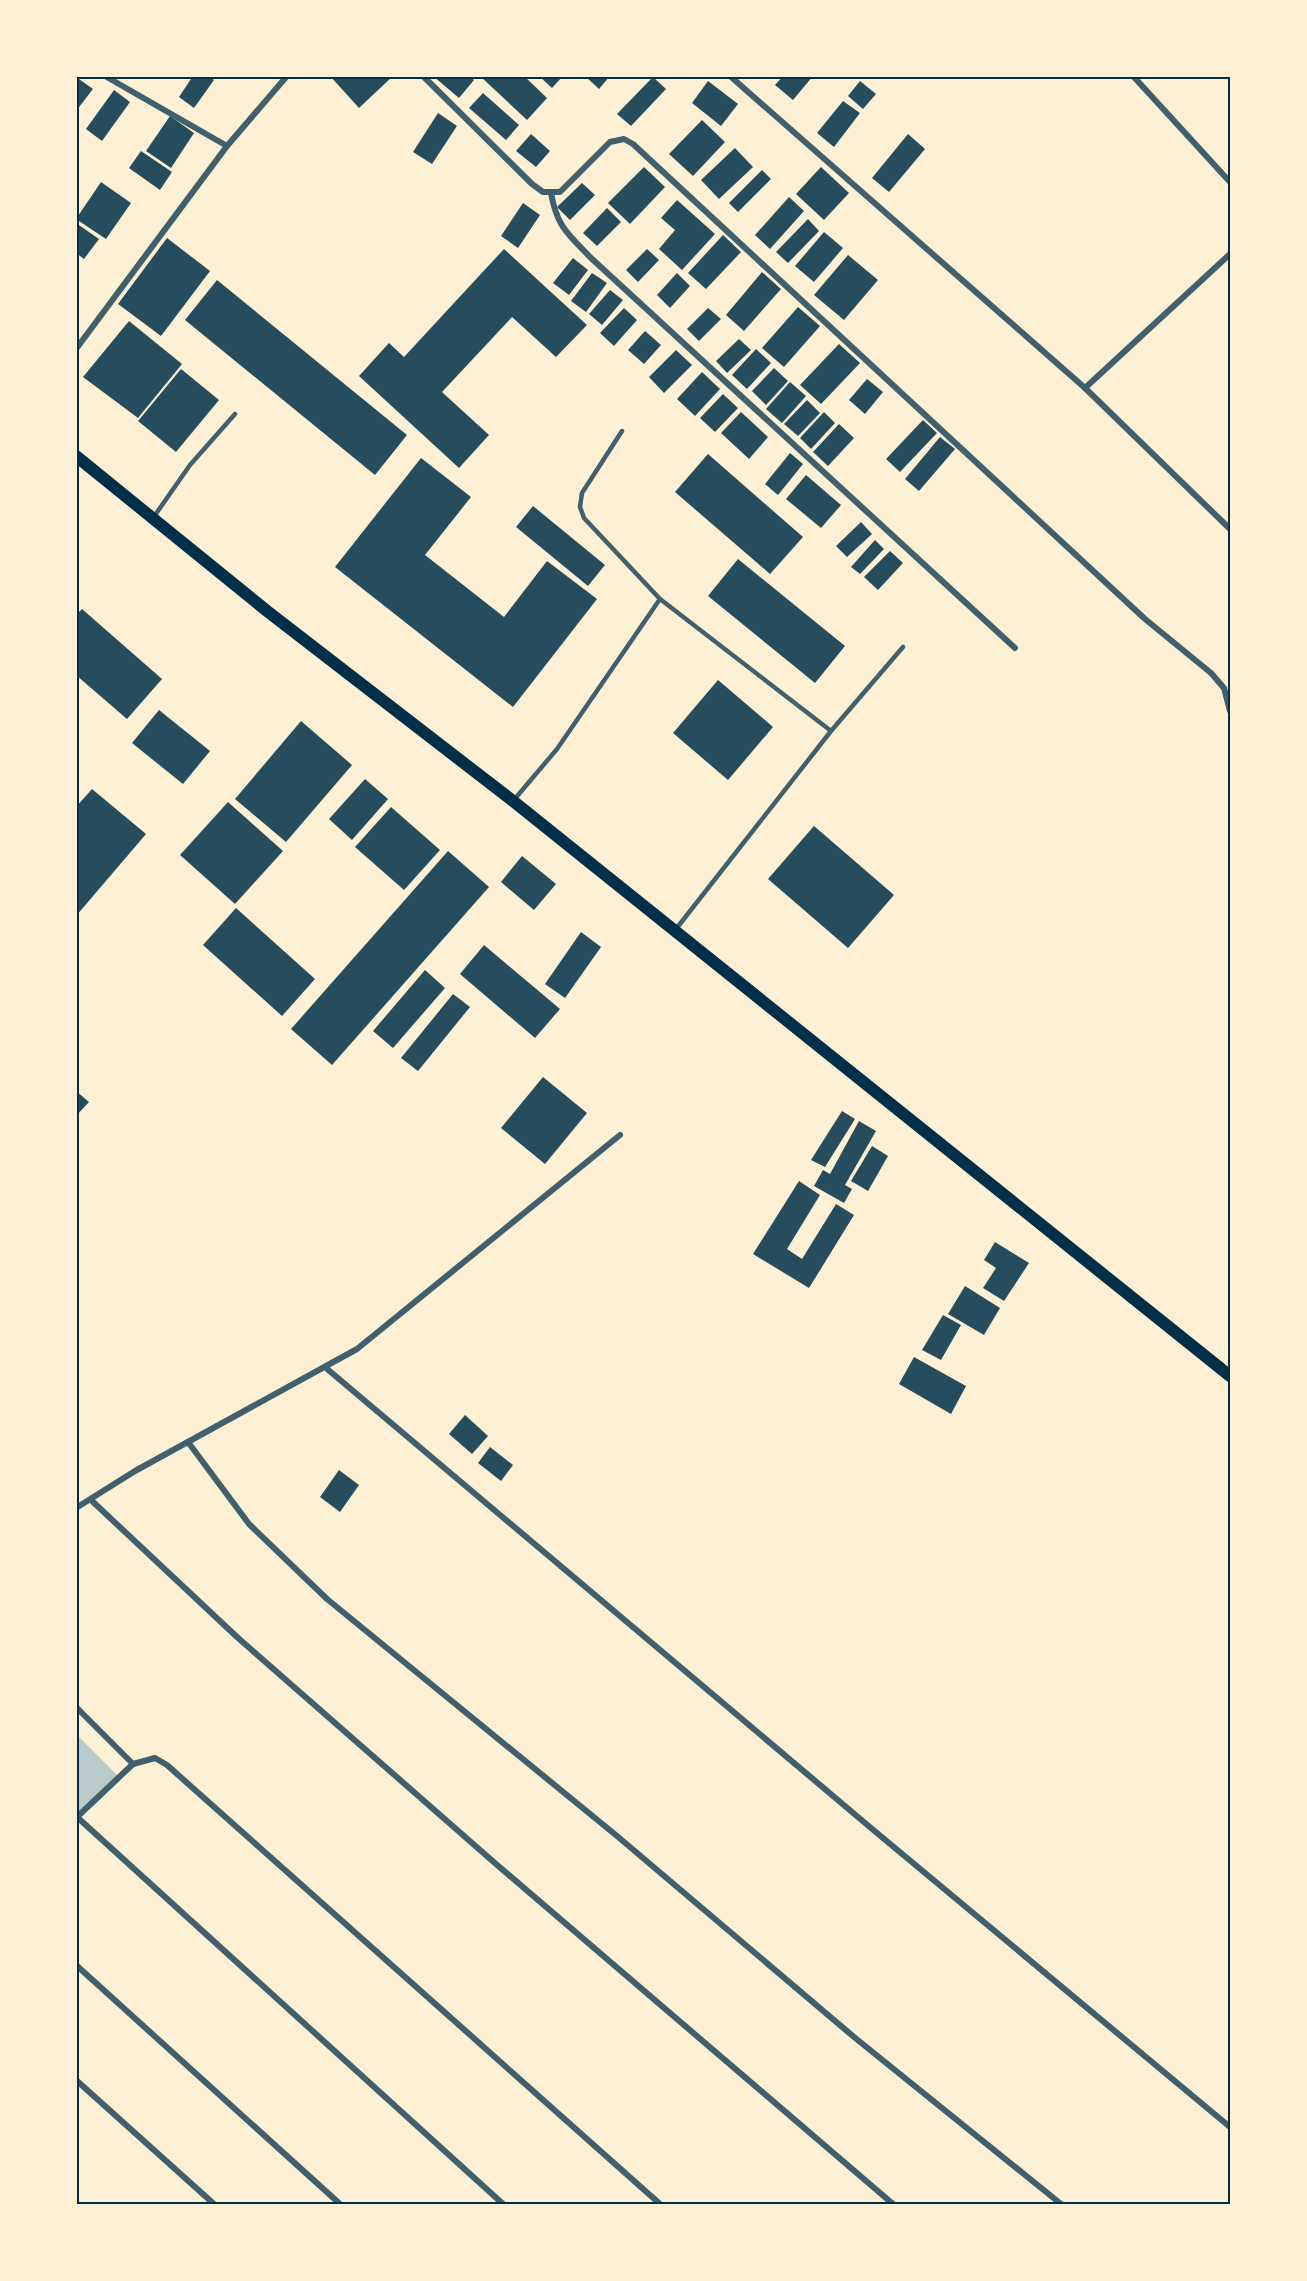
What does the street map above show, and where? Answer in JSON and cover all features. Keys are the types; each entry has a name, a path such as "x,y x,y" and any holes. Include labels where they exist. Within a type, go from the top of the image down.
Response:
{"main road":[{"path":"76,456 267,610 513,801 1230,1376"}],"street":[{"path":"105,76 227,146"},
{"path":"76,349 227,146 287,76"},
{"path":"423,76 532,184 543,192 560,192 610,142 624,139 633,144 1145,619 1211,673 1224,688 1230,711"},
{"path":"730,76 1085,388 1230,529"},
{"path":"1133,76 1230,182"},
{"path":"551,193 555,213 561,226 591,258 1015,648"},
{"path":"1085,388 1230,254"},
{"path":"76,1508 135,1471 357,1349 620,1135"},
{"path":"326,1368 871,1828 1230,2127"},
{"path":"188,1442 249,1524 327,1599 608,1828 854,2037 1061,2205"},
{"path":"91,1500 246,1645 893,2205"},
{"path":"76,1707 133,1764"},
{"path":"503,2205 77,1817 133,1764 155,1758 167,1765 660,2205"},
{"path":"76,1965 340,2205"},
{"path":"76,2080 214,2205"}],"lane":[{"path":"153,518 187,470 235,414"},
{"path":"622,431 582,493 580,507 584,518 660,599 831,731"},
{"path":"513,801 540,771 660,599"},
{"path":"675,931 699,897 831,731 903,647"}],"shaded area":[{"path":"76,1734 120,1778 76,1814"}],"building":[{"path":"193,76 208,76 214,80 194,108 179,97"},
{"path":"330,76 393,76 359,108"},
{"path":"433,76 469,76 474,80 459,98"},
{"path":"480,76 524,76 547,98 527,120"},
{"path":"539,76 563,76 552,88"},
{"path":"585,76 610,76 599,89"},
{"path":"783,76 813,76 793,100 775,85"},
{"path":"76,77 93,89 76,111"},
{"path":"653,77 666,89 631,126 617,114"},
{"path":"708,81 738,104 721,126 692,103"},
{"path":"860,81 876,94 863,109 848,96"},
{"path":"114,90 130,102 102,141 86,129"},
{"path":"483,93 519,125 506,140 469,108"},
{"path":"843,101 860,113 834,147 817,133"},
{"path":"438,113 457,126 432,164 413,152"},
{"path":"170,116 194,133 171,168 146,151"},
{"path":"702,120 725,142 693,176 669,154"},
{"path":"531,134 550,151 536,167 516,151"},
{"path":"908,134 925,149 889,192 872,178"},
{"path":"735,148 753,167 719,199 701,180"},
{"path":"141,151 172,172 160,190 129,168"},
{"path":"644,167 665,187 630,224 608,203"},
{"path":"821,167 849,193 824,220 796,194"},
{"path":"762,170 771,179 738,212 729,203"},
{"path":"101,182 131,203 106,239 76,219"},
{"path":"582,183 595,195 570,220 557,207"},
{"path":"789,197 804,211 770,249 755,235"},
{"path":"677,200 715,234 682,270 659,249 675,230 661,218"},
{"path":"523,203 540,215 518,248 501,236"},
{"path":"607,208 621,222 597,246 583,233"},
{"path":"808,219 819,231 788,263 776,252"},
{"path":"76,223 99,239 84,259 76,253"},
{"path":"824,232 843,248 814,282 795,266"},
{"path":"723,235 741,252 706,289 688,273"},
{"path":"167,238 210,271 161,336 118,304"},
{"path":"504,249 587,325 556,357 512,317 442,392 489,435 459,468 359,376 389,343 404,357"},
{"path":"647,249 659,260 638,282 626,270"},
{"path":"848,255 878,280 844,320 814,295"},
{"path":"573,258 588,270 569,295 553,283"},
{"path":"762,272 781,289 744,331 726,315"},
{"path":"592,273 607,283 586,312 571,301"},
{"path":"677,273 690,286 670,308 657,295"},
{"path":"217,280 407,435 375,475 185,320"},
{"path":"610,290 623,300 602,325 589,314"},
{"path":"798,307 820,326 784,367 762,348"},
{"path":"624,308 637,320 614,346 600,333"},
{"path":"708,308 721,319 699,341 687,329"},
{"path":"129,321 182,364 138,418 83,377"},
{"path":"645,331 661,345 644,364 628,350"},
{"path":"739,339 751,350 727,373 716,361"},
{"path":"839,344 860,363 821,404 800,385"},
{"path":"756,349 771,363 747,389 732,375"},
{"path":"676,350 692,365 664,393 649,377"},
{"path":"774,368 788,381 766,405 752,391"},
{"path":"181,369 219,400 176,452 138,421"},
{"path":"702,372 720,389 695,416 677,399"},
{"path":"867,379 883,392 865,414 849,400"},
{"path":"790,382 806,396 782,423 766,409"},
{"path":"723,394 738,408 715,432 700,418"},
{"path":"807,400 820,413 798,436 784,424"},
{"path":"741,412 768,437 749,459 721,433"},
{"path":"824,412 835,423 811,449 800,438"},
{"path":"923,420 937,433 900,472 886,459"},
{"path":"839,424 854,438 828,466 813,452"},
{"path":"940,437 955,449 919,491 905,479"},
{"path":"790,453 803,464 778,495 765,484"},
{"path":"708,454 803,537 770,574 675,492"},
{"path":"421,458 471,497 425,555 504,617 547,561 597,599 513,707 335,567"},
{"path":"806,475 841,505 821,528 786,499"},
{"path":"533,506 605,565 588,586 516,527"},
{"path":"861,522 872,534 847,557 836,546"},
{"path":"875,540 884,549 860,574 851,567"},
{"path":"890,551 903,563 878,590 864,577"},
{"path":"738,559 845,646 815,683 708,596"},
{"path":"82,609 162,679 127,719 76,675 76,615"},
{"path":"718,680 773,727 728,780 673,733"},
{"path":"159,710 210,751 183,784 132,743"},
{"path":"301,721 352,765 286,842 235,799"},
{"path":"365,779 388,799 352,840 329,819"},
{"path":"92,789 146,834 76,916 76,807"},
{"path":"228,802 283,851 235,904 180,855"},
{"path":"391,807 440,850 404,890 355,847"},
{"path":"814,826 894,895 848,948 768,879"},
{"path":"448,851 489,887 332,1065 291,1029"},
{"path":"522,856 556,884 534,910 501,882"},
{"path":"236,908 315,979 282,1016 203,945"},
{"path":"581,932 601,947 565,998 545,984"},
{"path":"484,945 560,1009 535,1038 460,974"},
{"path":"425,970 445,988 393,1048 373,1031"},
{"path":"453,994 470,1007 418,1071 401,1058"},
{"path":"543,1077 587,1113 545,1164 501,1128"},
{"path":"76,1091 89,1102 76,1116"},
{"path":"842,1111 855,1119 825,1167 811,1160"},
{"path":"859,1121 876,1131 845,1185 852,1189 844,1203 814,1186 823,1170 830,1174"},
{"path":"872,1146 888,1156 868,1191 851,1181"},
{"path":"799,1181 820,1195 787,1249 802,1259 836,1204 854,1215 809,1288 753,1254"},
{"path":"995,1242 1029,1263 1004,1301 983,1288 996,1268 984,1260"},
{"path":"965,1286 1000,1308 984,1335 948,1314"},
{"path":"943,1315 961,1325 941,1360 922,1350"},
{"path":"914,1357 966,1386 951,1414 899,1384"},
{"path":"465,1415 488,1436 472,1454 449,1434"},
{"path":"490,1447 513,1465 501,1481 478,1463"},
{"path":"339,1470 359,1485 340,1512 320,1497"}]}
